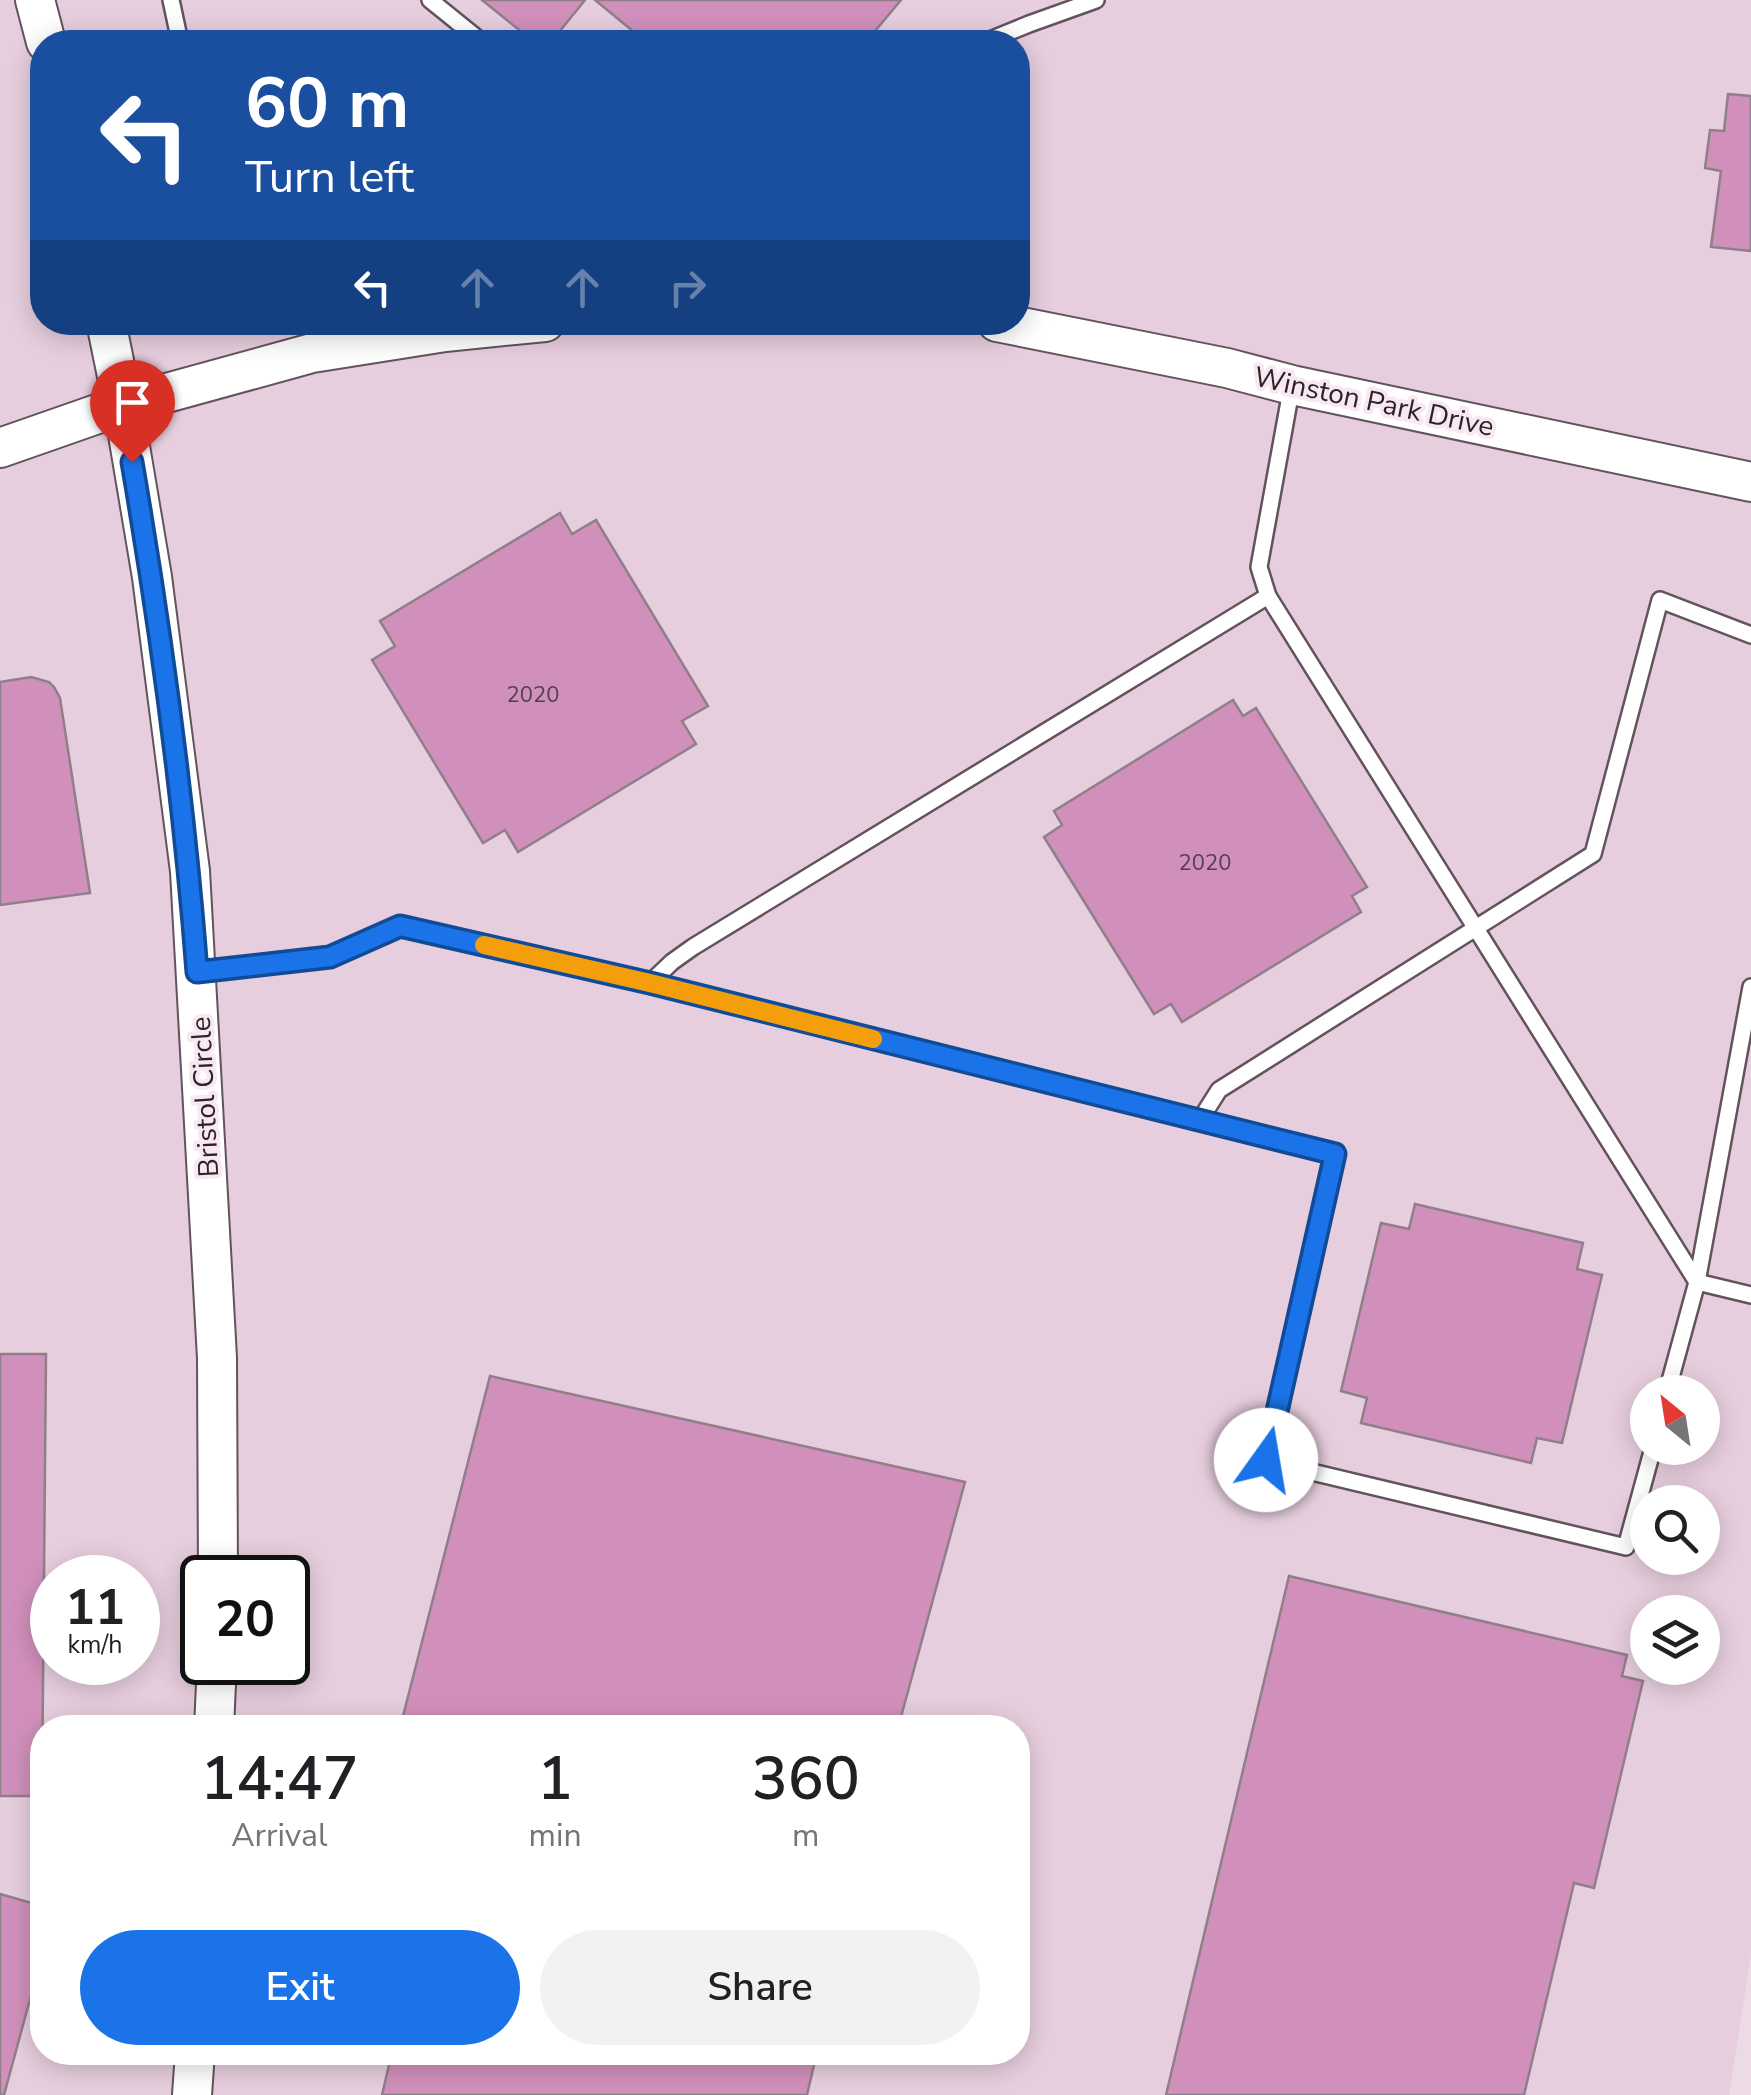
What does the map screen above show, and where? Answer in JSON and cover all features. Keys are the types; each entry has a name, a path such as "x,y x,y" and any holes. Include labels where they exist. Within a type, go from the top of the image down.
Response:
{"street":[{"path":"35,0 43,30"},
{"name":"Winston Park Drive","path":"1030,329 1751,482"},
{"name":"Bristol Circle","path":"109,335 152,577 190,872 217,1358 218,1555"},
{"path":"0,448 123,405 312,353 426,335"},
{"path":"215,1715 216,1685"},
{"path":"192,2095 194,2065"}],"lane":[{"path":"170,0 177,30"},
{"path":"430,0 467,30"},
{"path":"1014,30 1096,0"},
{"path":"1292,385 1259,567 1268,596 1697,1282 1751,1296"},
{"path":"650,983 693,947 1268,596"},
{"path":"1200,1120 1219,1090 1593,854 1660,600 1751,635"},
{"path":"197,972 330,957 400,926 650,983 1335,1154 1266,1460 1626,1546 1647,1465"},
{"path":"1672,1375 1697,1282 1751,987"}],"shaded area":[{"path":"0,0 1751,0 1751,1955 1729,2095 0,2095"}],"building":[{"path":"482,0 585,0 561,30 519,30"},
{"path":"595,0 901,0 876,30 632,30"},
{"path":"1728,94 1751,96 1751,251 1711,247 1721,171 1705,168 1710,130 1724,131"},
{"path":"560,513 572,534 596,520 708,706 682,721 696,744 518,852 505,830 483,843 372,660 395,646 380,621"},
{"path":"31,677 49,682 60,698 90,893 0,905 0,682"},
{"path":"1233,700 1243,716 1256,708 1367,887 1352,896 1361,912 1182,1022 1171,1004 1154,1014 1044,837 1062,825 1054,811"},
{"path":"1415,1204 1583,1243 1577,1269 1602,1275 1562,1443 1537,1438 1531,1463 1361,1423 1367,1398 1341,1391 1381,1223 1409,1229"},
{"path":"0,1354 46,1354 44,1555 30,1555 30,1685 43,1685 43,1715 30,1715 30,1796 0,1796"},
{"path":"490,1376 965,1482 902,1715 403,1715"},
{"path":"1289,1576 1627,1655 1622,1676 1630,1678 1630,1685 1642,1685 1594,1888 1574,1883 1524,2095 1166,2095"},
{"path":"0,1894 30,1903 30,1999 4,2095 0,2095"},
{"path":"389,2065 814,2065 807,2095 382,2095"}],"slow traffic":[{"path":"484,945 873,1039"}],"route":[{"path":"132,462 173,737 190,872 197,972 330,957 400,926 650,983 1335,1154 1266,1460"}]}
